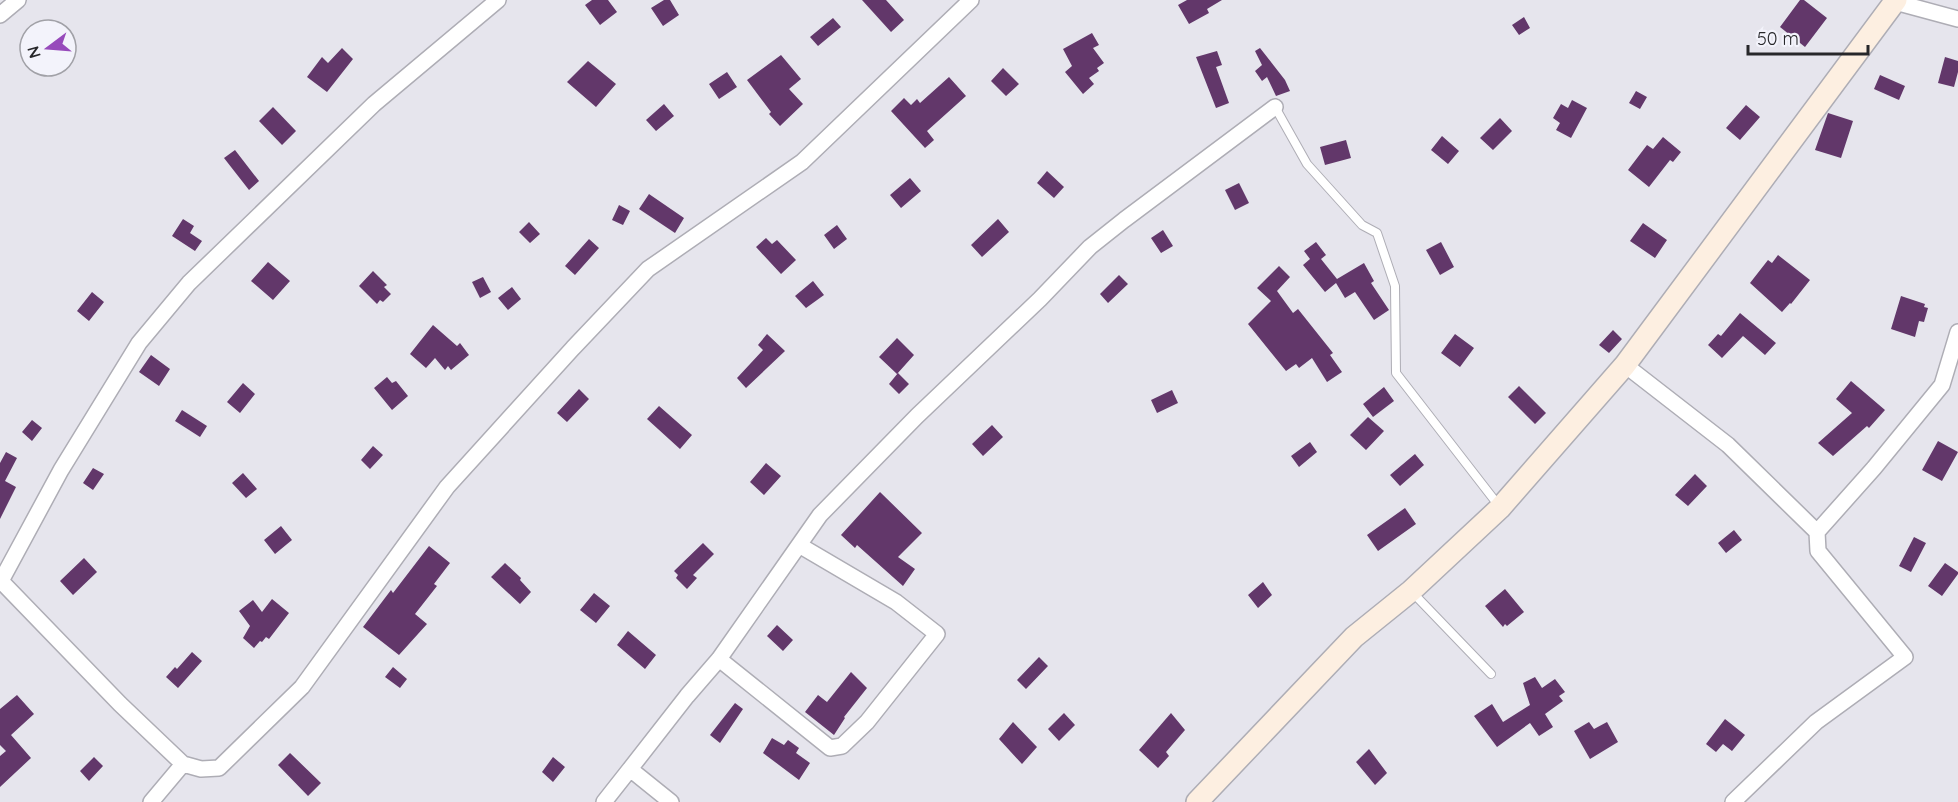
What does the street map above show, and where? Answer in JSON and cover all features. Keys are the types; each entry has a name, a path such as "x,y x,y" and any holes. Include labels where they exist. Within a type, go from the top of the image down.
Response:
{"street":[{"path":"0,15 18,0"},
{"path":"498,0 374,104 189,283 139,343 61,470 1,581 120,704 183,764 201,770 219,768 302,687 447,487 648,269 802,162 971,0"},
{"path":"1197,802 1354,637 1411,591 1500,508 1625,365 1895,1 1958,19"},
{"path":"604,802 719,659 820,515 917,416 1040,299 1090,247 1275,107"},
{"path":"1817,532 1874,468 1942,385 1958,332"},
{"path":"1625,365 1728,446 1817,532 1818,551 1905,657 1816,722 1733,802"},
{"path":"719,659 830,748 842,746 867,722 938,634 896,602 799,545"},
{"path":"151,802 183,764"},
{"path":"630,769 671,802"}],"lane":[{"path":"1275,107 1307,164 1362,225 1377,233 1395,286 1396,373 1500,508"},
{"path":"1411,591 1491,674"}],"building":[{"path":"592,0 608,0 617,12 600,25 585,5"},
{"path":"664,0 670,0 679,15 663,26 651,8"},
{"path":"862,0 886,0 904,20 891,32"},
{"path":"1187,0 1222,0 1207,9 1209,13 1189,24 1178,5"},
{"path":"1800,0 1804,0 1827,18 1805,47 1780,27"},
{"path":"1524,17 1530,28 1519,35 1512,25"},
{"path":"833,18 841,27 818,46 810,37"},
{"path":"1092,33 1099,45 1093,48 1104,63 1097,68 1099,71 1089,78 1094,84 1083,94 1065,72 1072,66 1063,49"},
{"path":"342,48 353,59 327,92 307,77 322,57 328,63"},
{"path":"1260,48 1285,80 1290,91 1276,96 1267,77 1262,81 1255,71 1262,65 1255,51"},
{"path":"1217,51 1222,65 1216,67 1229,103 1216,108 1196,57"},
{"path":"781,55 801,79 789,89 803,104 780,126 769,114 771,112 747,80"},
{"path":"1945,57 1958,61 1954,87 1938,83"},
{"path":"588,61 616,84 596,107 567,82"},
{"path":"1003,68 1019,84 1006,96 991,81"},
{"path":"727,72 737,87 719,99 709,84"},
{"path":"1880,75 1905,86 1899,100 1874,89"},
{"path":"949,77 966,96 927,131 934,140 925,148 891,111 904,98 911,105 917,99 920,103"},
{"path":"1636,91 1647,97 1640,109 1629,103"},
{"path":"1572,100 1587,108 1571,138 1556,130 1560,123 1553,118 1561,104 1568,108"},
{"path":"664,104 674,116 656,131 646,120"},
{"path":"1746,105 1760,117 1740,140 1726,128"},
{"path":"273,107 296,131 282,145 259,121"},
{"path":"1828,113 1853,121 1841,158 1815,150"},
{"path":"1500,118 1512,131 1493,150 1480,138"},
{"path":"1442,136 1459,151 1448,164 1431,150"},
{"path":"1663,137 1681,152 1673,162 1670,160 1649,187 1628,170 1647,145 1653,149"},
{"path":"1346,140 1351,158 1325,165 1320,147"},
{"path":"235,150 259,181 249,190 224,158"},
{"path":"1047,171 1064,187 1054,198 1037,183"},
{"path":"910,178 921,191 901,208 890,195"},
{"path":"1239,183 1249,203 1235,210 1225,190"},
{"path":"649,194 684,218 675,233 639,209"},
{"path":"619,205 630,211 623,225 612,220"},
{"path":"183,219 194,226 190,233 202,241 195,251 172,236"},
{"path":"998,219 1009,232 982,257 971,245"},
{"path":"529,222 540,234 530,243 519,232"},
{"path":"1643,223 1667,240 1655,258 1630,241"},
{"path":"837,225 847,239 834,249 824,235"},
{"path":"1163,230 1173,246 1161,253 1151,238"},
{"path":"766,238 772,244 777,240 796,260 781,274 756,247"},
{"path":"589,239 599,248 575,275 565,266"},
{"path":"1316,242 1326,255 1321,259 1337,279 1364,263 1374,281 1371,283 1389,310 1374,320 1355,292 1345,298 1336,283 1325,292 1303,265 1310,259 1304,251"},
{"path":"1441,242 1454,267 1440,275 1426,250"},
{"path":"1778,255 1810,280 1782,312 1750,283 1768,260 1772,263"},
{"path":"268,262 290,281 273,300 251,281"},
{"path":"1279,266 1290,277 1277,291 1293,313 1298,309 1333,353 1330,355 1342,372 1327,382 1312,358 1299,368 1296,364 1286,371 1248,324 1271,301 1257,288"},
{"path":"373,271 387,285 384,287 391,294 383,302 380,300 377,304 359,286"},
{"path":"1119,275 1128,284 1108,303 1100,294"},
{"path":"483,277 491,292 480,298 472,282"},
{"path":"813,281 824,295 806,308 795,296"},
{"path":"512,287 521,299 508,310 498,298"},
{"path":"92,292 104,302 89,321 77,311"},
{"path":"1901,296 1925,304 1924,307 1928,308 1924,322 1919,321 1915,337 1891,329"},
{"path":"1740,313 1776,343 1765,355 1743,336 1722,358 1708,345 1718,334 1721,336"},
{"path":"433,325 457,346 460,343 469,355 451,370 448,366 445,370 435,358 426,368 410,354"},
{"path":"1613,330 1622,339 1609,353 1599,345"},
{"path":"767,334 785,351 746,388 737,378 763,350 758,345"},
{"path":"1455,334 1474,348 1460,367 1441,353"},
{"path":"897,338 914,355 897,374 879,357"},
{"path":"151,355 170,369 159,386 139,372"},
{"path":"898,373 909,384 899,394 889,384"},
{"path":"387,377 392,383 396,381 408,396 392,410 374,388"},
{"path":"1851,381 1885,410 1869,428 1867,426 1833,456 1818,443 1852,413 1836,399"},
{"path":"243,383 255,394 240,413 227,402"},
{"path":"1519,386 1546,413 1535,424 1508,397"},
{"path":"1384,387 1394,401 1373,417 1363,404"},
{"path":"579,389 589,399 567,422 557,413"},
{"path":"1172,390 1178,403 1157,413 1151,400"},
{"path":"659,406 692,435 680,449 647,419"},
{"path":"182,410 207,426 200,437 175,421"},
{"path":"1368,417 1384,431 1366,450 1350,435"},
{"path":"32,420 42,428 32,441 22,432"},
{"path":"992,425 1003,437 983,456 972,444"},
{"path":"1938,441 1958,452 1942,481 1922,470"},
{"path":"1310,442 1317,452 1299,467 1291,456"},
{"path":"373,446 383,455 370,469 361,460"},
{"path":"6,452 17,458 5,481 16,487 0,519 0,463"},
{"path":"1415,454 1424,465 1400,486 1390,475"},
{"path":"766,463 781,476 764,495 750,482"},
{"path":"93,468 104,474 93,490 83,483"},
{"path":"243,473 257,489 246,498 232,483"},
{"path":"1695,474 1707,486 1688,506 1675,495"},
{"path":"880,492 922,533 898,557 915,569 903,586 857,545 855,548 841,535"},
{"path":"1405,508 1416,524 1378,551 1367,535"},
{"path":"281,526 292,540 275,554 264,540"},
{"path":"1734,530 1742,540 1726,553 1718,543"},
{"path":"1914,537 1926,543 1911,572 1899,566"},
{"path":"703,543 714,554 693,575 697,578 687,589 676,578 678,575 674,571"},
{"path":"429,546 450,563 434,584 437,586 415,614 427,624 399,655 363,627"},
{"path":"84,558 97,572 73,595 60,581"},
{"path":"505,563 521,578 520,580 531,592 520,604 491,577"},
{"path":"1945,563 1958,574 1942,596 1928,586"},
{"path":"1263,582 1272,595 1258,608 1248,595"},
{"path":"1505,589 1524,612 1503,627 1485,606"},
{"path":"594,593 610,606 596,623 580,610"},
{"path":"272,599 289,613 269,639 266,637 254,648 243,638 250,626 239,611 253,600 262,612"},
{"path":"777,625 793,640 783,651 767,636"},
{"path":"628,631 656,655 645,669 617,645"},
{"path":"192,652 202,661 178,688 166,677 175,667 177,669"},
{"path":"1039,657 1048,666 1026,689 1017,680"},
{"path":"393,667 407,679 400,688 385,677"},
{"path":"851,672 867,688 844,717 834,735 805,712 818,695 827,702"},
{"path":"1535,677 1542,688 1555,679 1565,692 1559,696 1563,701 1545,714 1553,727 1539,736 1530,723 1497,747 1474,716 1492,704 1503,722 1530,705 1523,683"},
{"path":"17,695 34,714 11,735 31,758 0,787 0,756 6,751 0,745 0,709"},
{"path":"735,703 743,709 720,743 710,735"},
{"path":"1064,713 1075,725 1059,741 1048,729"},
{"path":"1171,713 1185,730 1166,752 1169,756 1158,768 1139,750"},
{"path":"1725,719 1745,735 1732,751 1723,744 1716,752 1706,744"},
{"path":"1013,722 1037,747 1022,764 999,739"},
{"path":"1589,722 1594,729 1607,722 1618,742 1590,759 1574,731"},
{"path":"772,738 784,745 788,740 799,748 796,753 810,763 799,780 763,753"},
{"path":"1369,749 1387,773 1375,785 1356,762"},
{"path":"290,753 321,783 308,796 278,765"},
{"path":"94,757 103,766 89,781 80,771"},
{"path":"553,757 565,767 553,782 542,772"}]}
